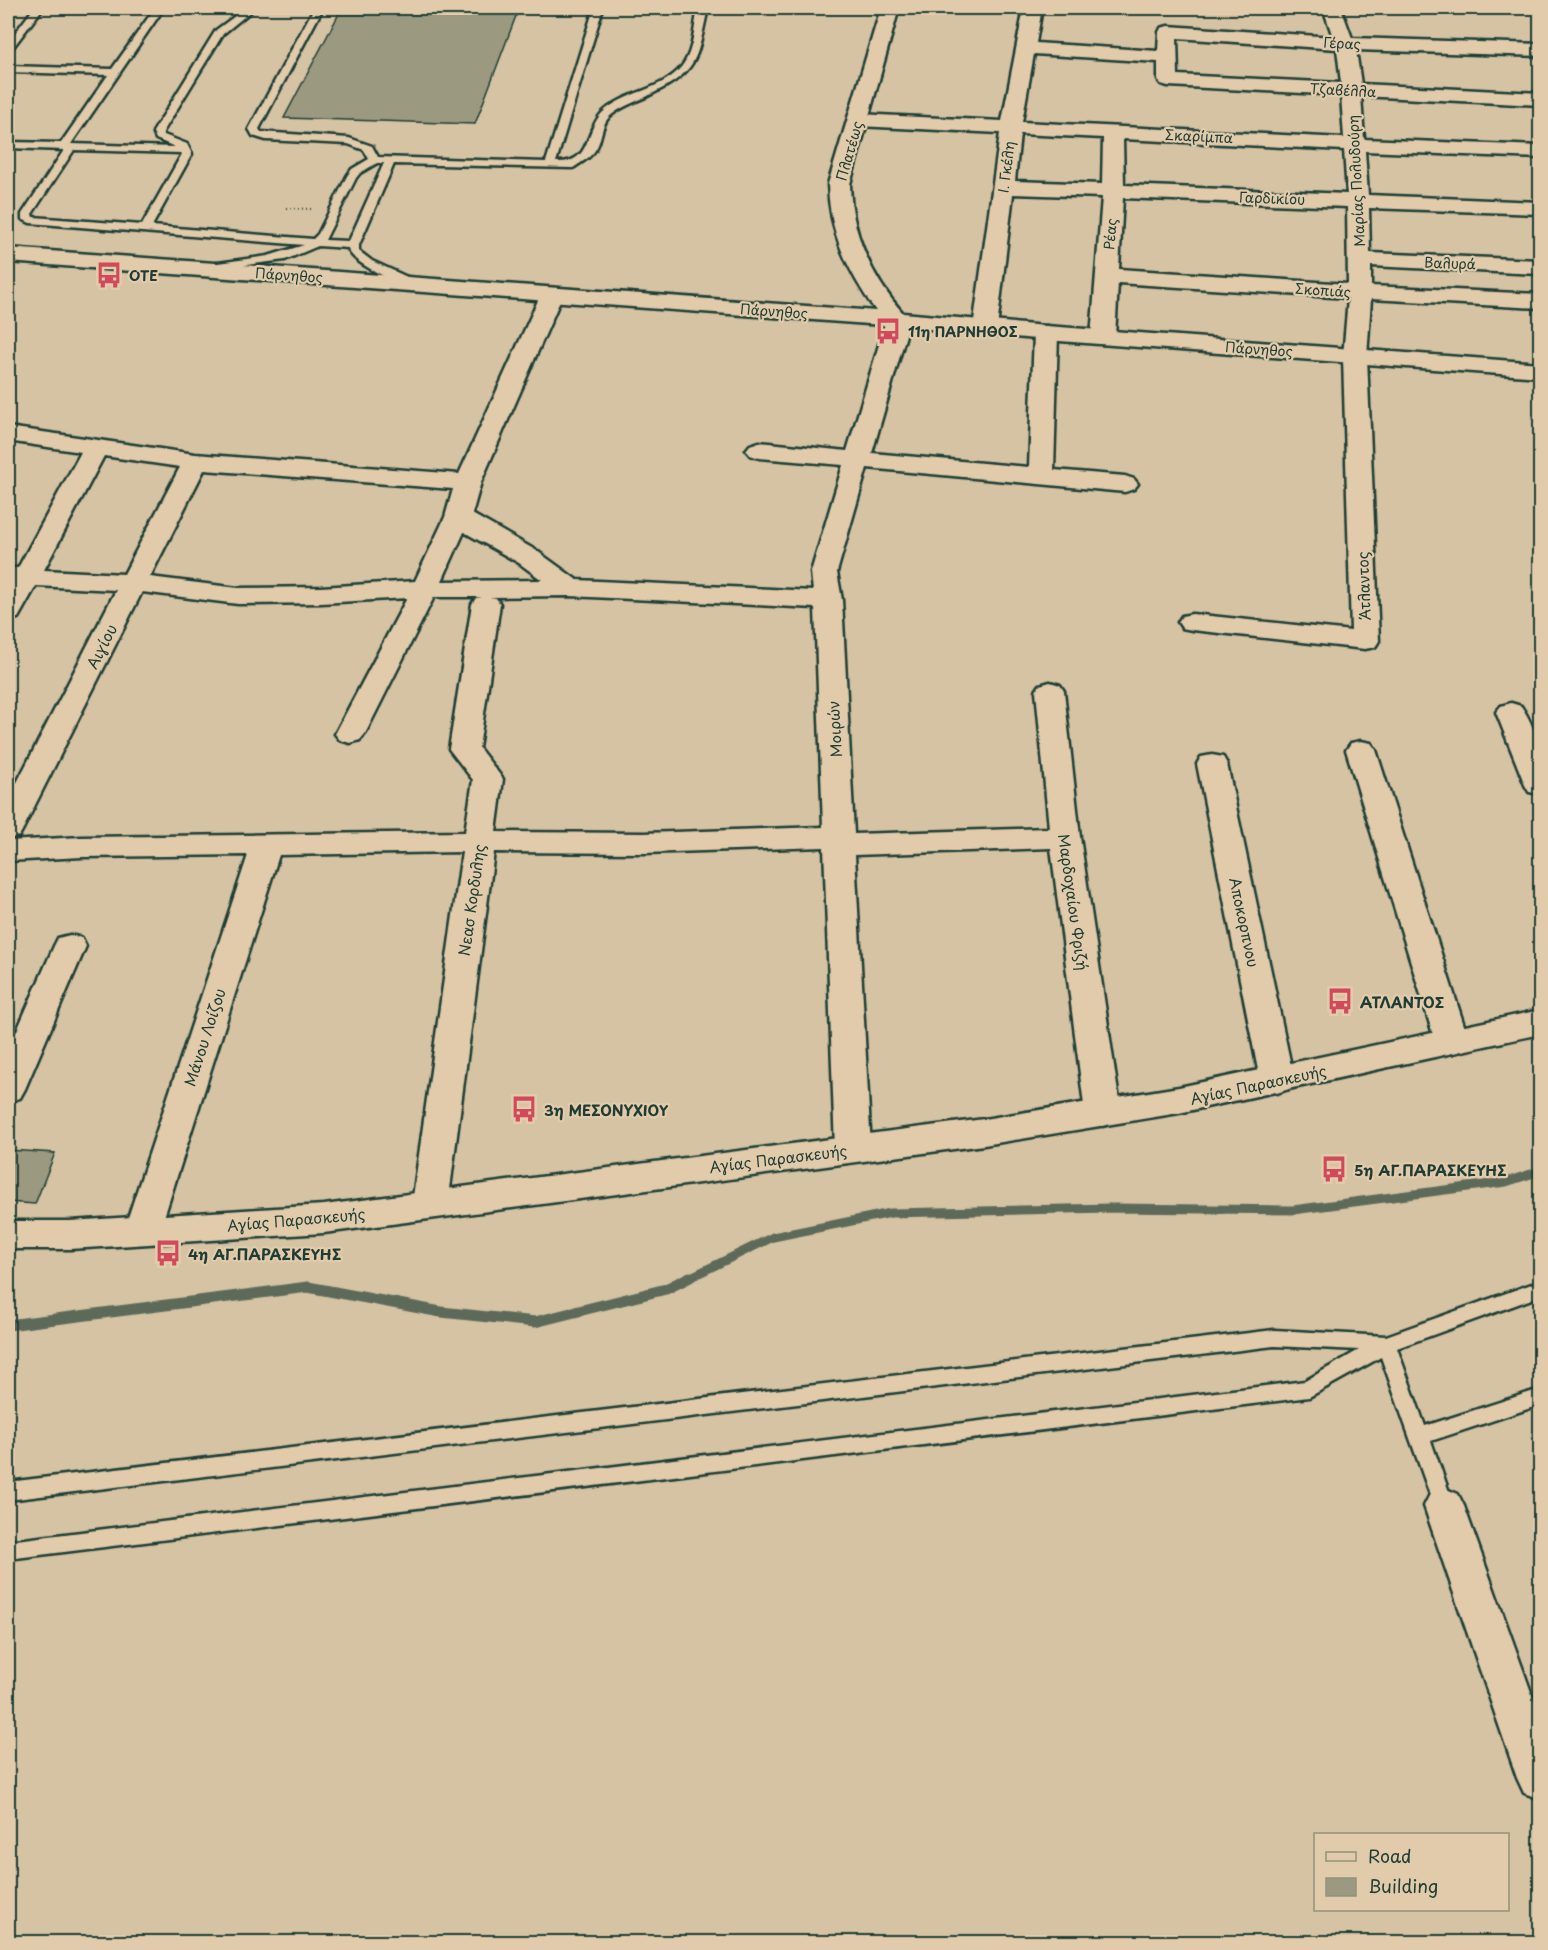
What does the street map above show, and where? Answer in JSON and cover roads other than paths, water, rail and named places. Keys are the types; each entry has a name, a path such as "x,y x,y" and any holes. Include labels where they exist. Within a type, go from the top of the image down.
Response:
{"street":[{"name":"Πλατέως","path":"890,8 839,184 839,206 856,257 871,290 896,319"},
{"name":"Ι. Γκέλη","path":"985,328 1011,127 1032,8"},
{"name":"Μαρίας Πολυδούρη","path":"1332,8 1346,44 1351,91 1360,259 1355,357"},
{"name":"Γέρας","path":"1167,57 1168,32 1346,44 1540,50"},
{"path":"1025,48 1167,57"},
{"name":"Τζαβέλλα","path":"1167,57 1168,80 1540,99"},
{"name":"Σκαρίμπα","path":"858,120 1540,152"},
{"name":"Ρέας","path":"1103,337 1113,191 1113,131"},
{"name":"Γαρδικίου","path":"1004,187 1540,208"},
{"name":"Πάρνηθος","path":"8,255 551,296 896,319 1046,333 1540,370"},
{"name":"Βαλυρά","path":"1360,259 1540,267"},
{"name":"Σκοπιάς","path":"1106,274 1360,292 1540,301"},
{"path":"350,734 425,589 458,517 468,482 551,296"},
{"name":"Μοιρών","path":"853,1149 828,600 824,572 896,328 896,319"},
{"path":"1041,476 1046,333"},
{"name":"Άτλαντος","path":"1192,622 1365,641 1355,357"},
{"path":"8,434 94,449 195,462 468,482"},
{"path":"8,612 17,577 94,449"},
{"path":"759,450 1125,484"},
{"name":"Αιγίου","path":"8,830 195,462"},
{"path":"458,517 528,557 570,588"},
{"path":"17,577 133,584 238,596 321,595 425,589 570,588 828,600"},
{"name":"Νεασ Κορδυλης","path":"430,1204 488,779 464,749 486,604"},
{"name":"Μαρδοχαίου Φριζή","path":"1050,691 1065,837 1103,1113"},
{"path":"1511,712 1540,785"},
{"path":"1361,750 1452,1041"},
{"name":"Αποκορπνου","path":"1212,764 1277,1080"},
{"path":"8,851 82,847 1065,837"},
{"name":"Μάνου Λοίζου","path":"142,1230 267,845"},
{"path":"8,1089 70,946"},
{"name":"Αγίας Παρασκευής","path":"8,1234 70,1234 324,1219 984,1132 1179,1100 1540,1022"},
{"path":"1444,1506 1540,1778"}],"lane":[{"path":"8,48 38,8"},
{"path":"159,8 67,147 26,217 37,221 353,245"},
{"path":"145,230 186,157 186,150 178,143 160,137 158,132 219,32 251,8"},
{"path":"318,8 254,129 257,134 266,137 336,140 360,144 368,148 375,160"},
{"path":"550,165 599,8"},
{"path":"194,268 283,256 317,242 322,237 351,178 356,171 375,160 569,166 588,155 607,114 670,80 684,69 691,59 703,8"},
{"path":"8,69 115,72"},
{"path":"8,145 186,150"},
{"path":"390,161 353,245 354,252 368,263 414,284"},
{"path":"8,1550 1310,1389 1386,1344 1540,1288"},
{"path":"8,1491 1274,1338 1386,1344"},
{"path":"1386,1344 1444,1506"},
{"path":"1419,1436 1540,1397"}],"waterway":[{"path":"687,1279 773,1237 891,1213 1110,1208 1293,1210 1506,1182 1540,1171"},
{"path":"8,1325 308,1287 441,1312 535,1322 666,1289 690,1277"}],"place":[{"name":"ΟΤΕ","path":"109,275"},
{"name":"11η ΠΑΡΝΗΘΟΣ","path":"888,331"},
{"name":"ΑΤΛΑΝΤΟΣ","path":"1340,1001"},
{"name":"3η ΜΕΣΟΝΥΧΙΟΥ","path":"524,1109"},
{"name":"5η ΑΓ.ΠΑΡΑΣΚΕΥΗΣ","path":"1334,1169"},
{"name":"4η ΑΓ.ΠΑΡΑΣΚΕΥΗΣ","path":"168,1253"}]}
